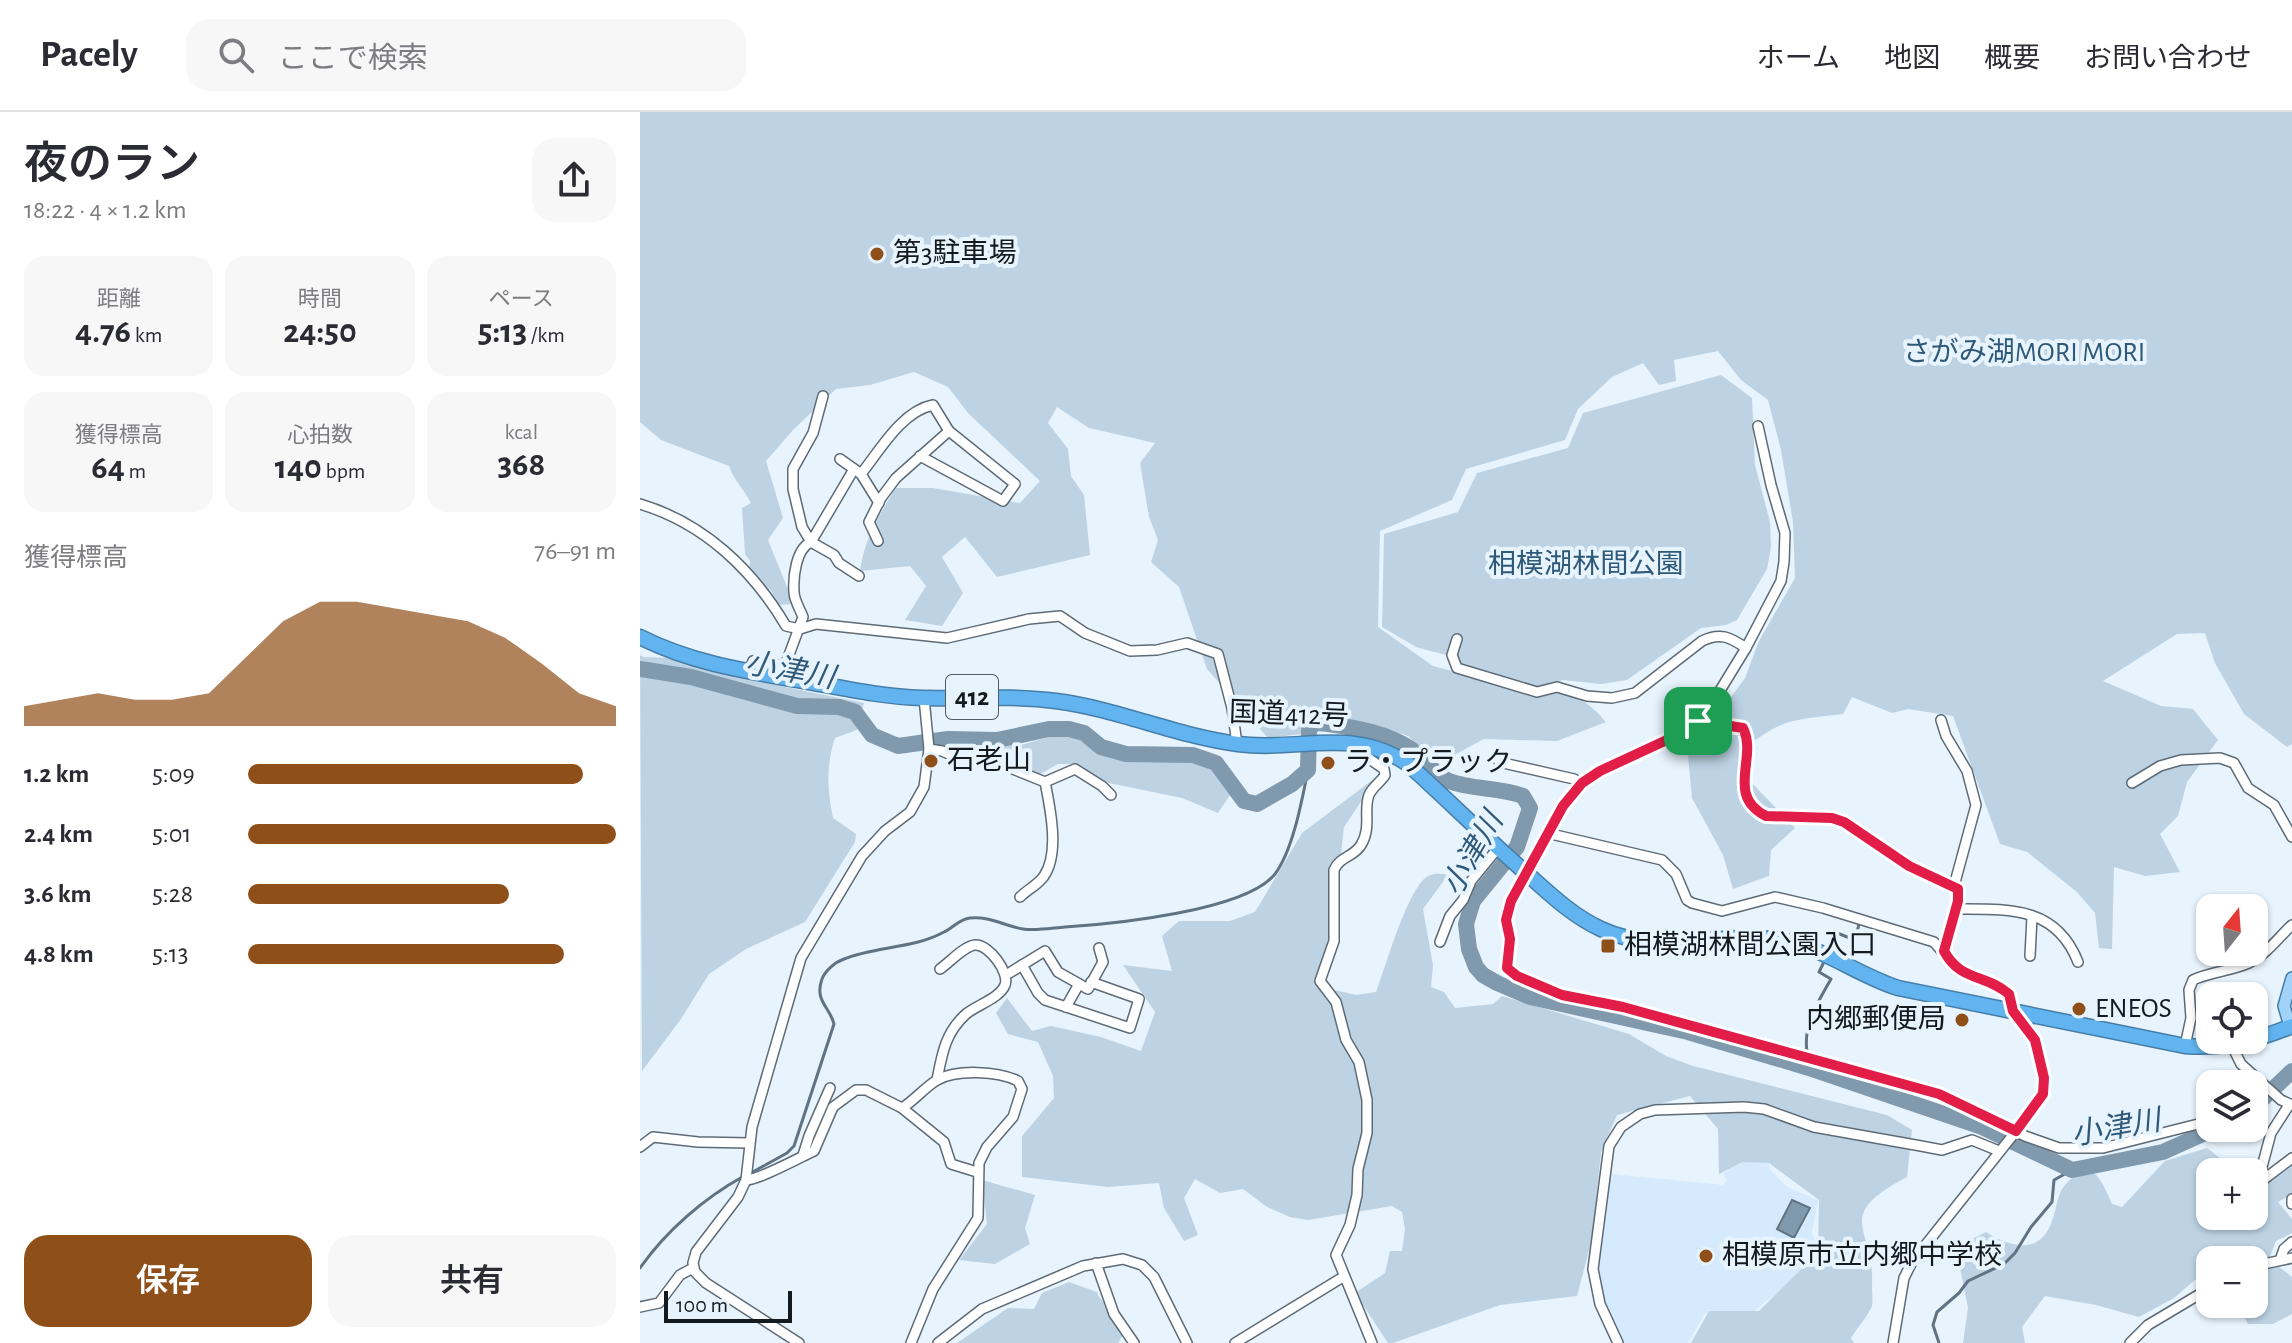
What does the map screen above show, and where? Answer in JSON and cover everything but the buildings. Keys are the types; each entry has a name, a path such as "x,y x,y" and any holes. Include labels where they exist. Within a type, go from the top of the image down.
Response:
{"highway":[{"name":"国道412号","path":"640,637 689,657 866,693 924,698 997,697 1081,704 1237,744 1269,746 1354,742 1378,748 1408,764 1566,909 1630,940 1658,943 1763,939 1789,942 1898,988 2196,1046"},
{"name":"国道412号","path":"2268,1035 2291,1026"}],"main road":[{"path":"2291,1026 2284,1006 2292,978"}],"street":[{"path":"823,396 813,433 793,469 793,489 802,527 811,542 834,555 839,563 859,576"},
{"path":"749,671 753,661 781,666 786,663 803,617 794,595 800,554 858,471 919,407 933,405 949,431 1015,484 1003,501 924,461 920,456"},
{"path":"1758,426 1785,533 1781,581 1746,648 1698,721 1684,732 1600,771 1582,783 1563,806 1511,901 1506,920 1510,939 1507,968 1517,976 1562,995 1623,1007 1939,1094 2059,1148 2095,1149 2196,1124"},
{"path":"878,541 869,522 879,503 896,478 949,431"},
{"path":"840,459 858,471 879,503"},
{"path":"640,504 661,510 728,552 759,585 786,626 800,629 816,624 947,638 1029,619 1060,616 1085,633 1130,651 1157,650 1187,643 1197,645 1218,654 1232,708 1237,744"},
{"path":"1457,639 1452,655 1457,668 1537,692 1557,687 1587,696 1612,698 1635,693 1713,635 1723,635 1746,648"},
{"path":"799,1343 706,1283 693,1268 699,1247 738,1197 746,1180 749,1143 801,958 862,856 885,831 910,812 917,801 926,778 929,748 924,698"},
{"path":"1941,720 1946,736 1967,771 1976,805 1954,886"},
{"path":"1698,721 1743,728 1748,739 1744,779 1746,796 1757,811 1766,816 1832,818 1844,822 1909,866 1954,886 1960,893 1944,951"},
{"path":"1354,742 1358,751 1385,772 1368,797 1369,821 1363,842 1357,851 1339,860 1334,867 1334,941 1320,981 1336,1002 1346,1040 1359,1062 1367,1100 1367,1133 1358,1169 1357,1195 1350,1225 1336,1255 1372,1343"},
{"path":"929,748 956,757 988,759 1045,782 1075,769 1111,795"},
{"path":"2132,783 2160,766 2181,760 2220,758 2234,763 2248,788 2274,805 2292,837"},
{"path":"1499,762 1582,783"},
{"path":"1020,897 1043,879 1050,856 1053,818 1045,782"},
{"path":"1547,833 1662,860 1676,874 1687,900 1692,903 1722,911 1775,897 1823,908 1934,942 1959,971 2003,989 2012,998 2013,1011 2035,1040 2042,1060 2045,1086 2016,1131 1908,1269 1893,1343"},
{"path":"1440,942 1450,916 1463,900 1471,881 1505,854"},
{"path":"1956,909 1994,909 2032,917 2057,927 2067,938 2078,962"},
{"path":"2030,956 2032,917"},
{"path":"2185,1046 2191,1018 2189,990 2193,980 2257,959 2292,925"},
{"path":"937,1080 943,1045 951,1032 967,1014 1002,991 1007,982 1006,975 987,949 977,945 971,946 940,969"},
{"path":"1006,975 1045,951 1058,972 1088,989 1103,962 1099,948"},
{"path":"1022,965 1045,1000 1130,1028 1139,999 1091,982"},
{"path":"1066,1007 1079,984"},
{"path":"902,1108 937,1080 960,1072 1014,1079 1021,1085 1013,1117 985,1151 977,1172 978,1218 933,1289 911,1343"},
{"path":"803,1155 830,1088"},
{"path":"746,1180 754,1181 816,1149 835,1104 856,1090 866,1090 902,1108 944,1142 951,1164 977,1172"},
{"path":"2268,1090 2290,1105 2271,1133 2258,1182 2292,1158"},
{"path":"1618,1343 1598,1297 1593,1254 1609,1146 1617,1131 1632,1117 1655,1110 1754,1108 1814,1127 1942,1150 1972,1140 1999,1151"},
{"path":"640,1147 653,1137 749,1143"},
{"path":"2280,1260 2284,1249 2292,1242"},
{"path":"2268,1263 2292,1258"},
{"path":"938,1343 982,1309 1065,1272 1123,1259 1149,1271 1187,1343"},
{"path":"1096,1263 1114,1314 1134,1343"},
{"path":"640,1307 659,1303 680,1275 693,1268"},
{"path":"1235,1343 1343,1277"},
{"path":"2130,1343 2148,1325 2196,1296"}],"shaded area":[{"name":"相模原市立内郷中学校","path":"1768,1160 1770,1170 1787,1187 1818,1200 1812,1232 1816,1245 1809,1268 1754,1311 1735,1316 1705,1313 1688,1343 1623,1343 1604,1311 1598,1271 1610,1174 1724,1185 1727,1179 1723,1174 1739,1162"},
{"path":"1792,1200 1810,1208 1794,1238 1777,1229"}],"green space":[{"name":"さがみ湖MORI MORI","path":"640,112 2292,112 2292,744 2287,747 2244,714 2215,663 2205,633 2177,634 2103,681 2161,706 2193,709 2218,740 2187,782 2178,816 2160,834 2180,872 2145,876 2114,867 2112,949 2099,948 2095,913 2077,892 2027,852 2000,844 1953,716 1908,709 1892,713 1852,697 1843,714 1788,722 1766,733 1741,752 1752,783 1795,828 1771,850 1769,876 1733,889 1723,855 1692,798 1688,756 1745,678 1759,641 1795,578 1793,522 1781,450 1768,400 1741,380 1718,351 1674,360 1676,381 1659,385 1643,363 1612,377 1578,409 1565,440 1466,469 1452,500 1380,531 1378,627 1433,666 1538,693 1567,693 1584,701 1606,722 1557,741 1484,739 1436,765 1408,736 1376,725 1268,738 1207,669 1179,587 1151,562 1158,540 1149,517 1140,463 1155,443 1089,428 1057,407 1048,423 1068,449 1071,476 1084,495 1090,555 997,577 965,537 942,557 963,593 942,626 905,620 926,586 910,566 860,571 869,538 896,488 933,488 1020,503 1040,481 968,413 948,387 914,372 870,385 836,389 766,461 783,518 768,540 794,604 775,605 772,592 749,571 742,508 751,503 729,466 661,440 640,422"},
{"name":"相模湖林間公園","path":"1721,375 1752,398 1755,465 1770,522 1771,547 1767,569 1737,620 1726,625 1701,628 1627,680 1601,684 1563,680 1537,689 1464,667 1457,658 1416,647 1382,627 1384,534 1458,512 1477,473 1568,448 1583,413"},
{"path":"640,655 675,658 756,681 864,703 857,730 835,738 829,768 833,818 856,834 855,842 805,922 746,949 709,974 681,1019 642,1071"},
{"path":"1056,735 1078,739 1111,756 1148,759 1186,757 1215,767 1232,792 1218,813 1182,798 1099,781 1078,764 1058,764 1037,776 957,755 945,747 989,742 1021,745"},
{"path":"1379,775 1344,827 1326,988 1356,995 1376,992 1403,916 1417,888 1429,876 1448,875 1423,909 1433,965 1431,987 1444,992 1455,1008 1493,1004 1502,996 1629,1034 1666,1056 1693,1066 1887,1115 1912,1130 1907,1177 1870,1202 1863,1213 1862,1224 1871,1266 1872,1306 1851,1338 1854,1343 1691,1343 1709,1311 1759,1311 1818,1253 1819,1200 1769,1163 1742,1162 1719,1174 1718,1129 1690,1096 1617,1115 1601,1152 1592,1239 1577,1296 1500,1305 1393,1343 1388,1343 1355,1293 1385,1273 1390,1251 1402,1251 1405,1229 1402,1212 1392,1206 1308,1220 1290,1217 1267,1207 1243,1189 1220,1193 1195,1179 1184,1198 1198,1235 1184,1241 1164,1208 1159,1183 1108,1187 1022,1177 1022,1136 1054,1098 1053,1076 1038,1042 1008,1034 996,1013 1007,998 1032,1031 1051,1026 1101,1037 1141,1051 1155,1012 1123,965 1172,971 1162,936 1179,921 1230,921 1255,912 1302,833"},
{"path":"2207,1148 2220,1158 2196,1158 2196,1230 2268,1230 2268,1175 2286,1169 2292,1158 2292,1194 2278,1202 2292,1219 2292,1233 2276,1241 2269,1259 2292,1277 2292,1314 2273,1324 2248,1324 2245,1318 2268,1318 2268,1246 2196,1246 2196,1279 2174,1298 2139,1317 2045,1296 2022,1327 2025,1343 1963,1343 1968,1308 1956,1247 1986,1232 2014,1244 2032,1244 2040,1240 2047,1232 2061,1191 2067,1182 2082,1173 2097,1176 2112,1204 2122,1207 2165,1161"},
{"path":"982,1180 1035,1195 1025,1228 1030,1244 995,1264 959,1260 987,1224"},
{"path":"1069,1282 1097,1292 1128,1326 1118,1343 957,1343 1008,1308 1034,1309 1042,1293"}],"waterway":[{"name":"小津川","path":"640,669 691,677 797,706 839,707 855,712 872,735 898,746 948,739 997,740 1049,729 1069,729 1084,733 1101,747 1126,754 1193,755 1216,763 1244,801 1257,804 1292,784 1308,770 1309,730 1315,722 1377,733 1411,749 1449,781 1523,796 1530,808 1517,847 1473,901 1466,924 1469,949 1476,967 1497,983 1530,997 1688,1032 1809,1068 1982,1127 2072,1170 2163,1152 2196,1137"},
{"path":"751,1173 794,1146 834,1024 820,993 823,976 834,965 856,955 932,938 970,918 1033,930 1145,919 1236,897 1259,887 1275,874 1281,864 1296,824 1308,770"},
{"path":"1830,948 1837,933 1855,940 1859,924"},
{"path":"1807,1052 1809,1023 1831,979 1819,972 1823,964"},
{"name":"小津川","path":"2268,1094 2292,1071"},
{"path":"1939,1343 1933,1325 1937,1312 1968,1281 2004,1264 2015,1253 2052,1202 2054,1180 2072,1170"},
{"path":"640,1268 687,1216 744,1176"}],"place":[{"name":"第3駐車場","path":"877,254"},
{"name":"石老山","path":"931,761"},
{"name":"ラ・プラック","path":"1328,763"},
{"name":"相模湖林間公園入口","path":"1608,946"},
{"name":"ENEOS","path":"2079,1009"},
{"name":"内郷郵便局","path":"1962,1020"},
{"name":"相模原市立内郷中学校","path":"1706,1256"}],"route":[{"path":"1698,721 1743,728 1748,739 1744,779 1746,796 1757,811 1766,816 1832,818 1844,822 1909,866 1958,889 1960,893 1944,951 1959,971 1991,982 2009,994 2013,1011 2032,1033 2042,1060 2044,1090 2016,1131 1939,1094 1623,1007 1562,995 1517,976 1507,968 1510,939 1506,920 1511,901 1563,806 1582,783 1600,771 1684,732 1698,721"}]}
